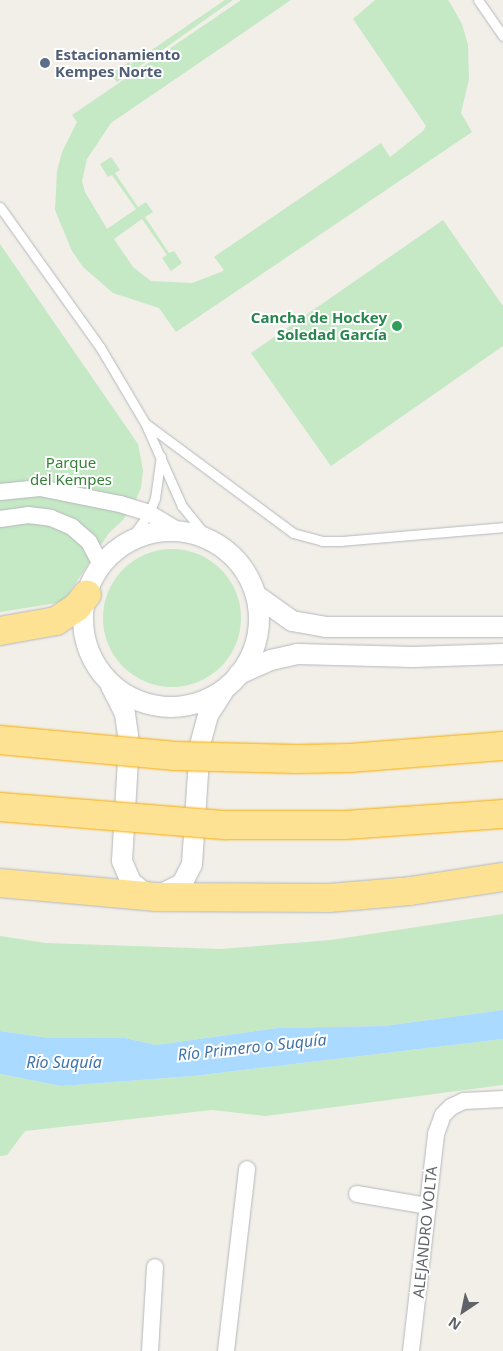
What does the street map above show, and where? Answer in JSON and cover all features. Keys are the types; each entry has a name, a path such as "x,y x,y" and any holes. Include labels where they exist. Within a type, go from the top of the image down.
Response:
{"highway":[{"path":"0,631 56,621 77,607 87,594"},
{"path":"0,740 174,756 297,759 350,758 503,746"},
{"path":"0,807 226,825 345,825 503,814"},
{"path":"0,882 156,896 300,898 410,891 503,877"}],"street":[{"path":"0,492 40,488 149,513 177,530"},
{"path":"0,519 28,515 52,518 72,527 89,542 102,566"},
{"path":"177,530 206,536 237,559 257,596 260,614 255,648 208,715 200,745 192,864 182,884 156,896 137,888 122,860 129,743 125,714 108,680 95,662 85,638 83,617 87,594 102,566 129,542 152,532 177,530"},
{"path":"257,596 292,621 325,627 503,626"},
{"path":"108,680 135,701 162,708 203,702 234,679 271,660 297,654 413,657 503,654"},
{"name":"ALEJANDRO VOLTA","path":"411,1351 436,1134 443,1114 464,1101 503,1099"},
{"path":"226,1351 247,1169"},
{"path":"357,1194 428,1206"},
{"path":"150,1351 155,1267"}],"lane":[{"path":"478,0 503,36"},
{"path":"0,207 100,347 145,423 182,506 206,536"},
{"path":"145,423 293,533 322,541 341,541 503,527"},
{"path":"129,542 149,513 154,498 160,455"}],"green space":[{"path":"225,0 233,0 117,82 111,74 129,62 131,64"},
{"path":"241,0 291,0 111,123 87,159 82,181 85,192 107,229 136,209 112,175 108,177 100,164 111,157 120,170 115,173 138,207 146,202 153,212 145,217 169,253 174,251 182,263 171,271 162,258 167,255 142,219 114,239 133,267 151,281 192,283 221,272 224,270 214,257 381,143 390,157 423,131 426,126 353,19 375,0 448,0 462,24 468,45 469,79 461,113 472,132 176,332 159,308 113,293 83,267 72,251 55,210 57,171 62,152 77,122 72,115"},
{"name":"Cancha de Hockey Soledad García","path":"443,220 503,306 503,346 331,466 251,353"},
{"name":"Parque del Kempes","path":"0,244 138,444 143,470 141,488 134,504 123,520 109,533 63,602 0,612"},
{"path":"172,549 186,550 199,554 211,560 221,569 230,579 236,591 240,604 240,632 236,645 230,657 221,667 211,676 199,682 186,686 172,687 158,686 145,682 133,676 123,667 114,657 108,645 104,632 103,618 104,604 108,591 114,579 123,569 133,560 145,554 158,550"},
{"path":"503,914 503,1010 384,1026 277,1028 156,1045 125,1038 50,1038 0,1031 0,936 46,943 221,949 331,940"},
{"path":"503,1039 503,1085 266,1116 212,1110 25,1131 7,1155 0,1156 0,1074 61,1086 193,1076"}],"water":[{"name":"Río Suquía","path":"503,1010 503,1039 193,1076 61,1086 0,1074 0,1031 50,1038 125,1038 156,1045 277,1028 384,1026"}],"place":[{"name":"Estacionamiento Kempes Norte","path":"45,63"},
{"name":"Cancha de Hockey Soledad García","path":"397,326"}],"water label":[{"name":"Río Primero o Suquía","path":"252,1047"}]}
